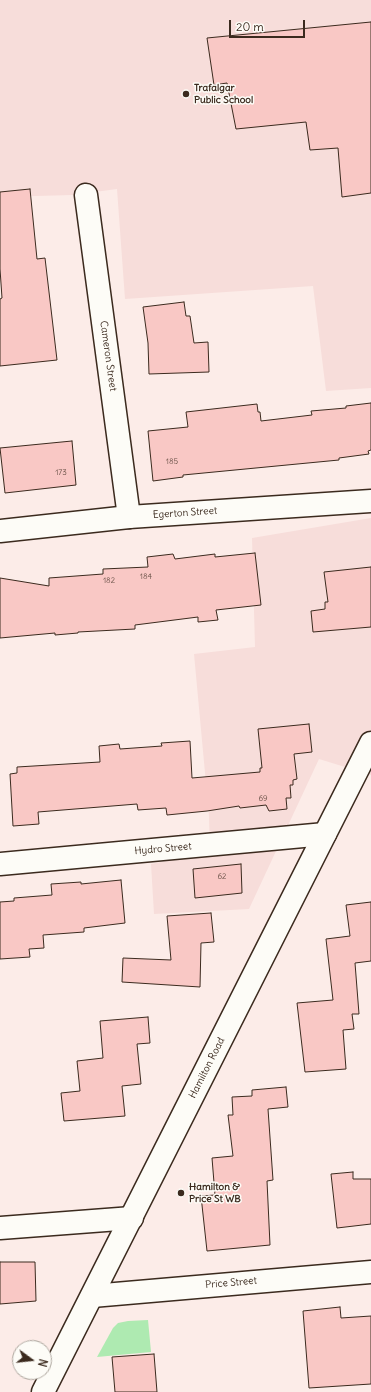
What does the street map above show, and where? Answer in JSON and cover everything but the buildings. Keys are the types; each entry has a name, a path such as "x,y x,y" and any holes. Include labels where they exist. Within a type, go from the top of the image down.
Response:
{"street":[{"name":"Cameron Street","path":"86,195 129,517"},
{"name":"Egerton Street","path":"0,531 129,517 371,501"},
{"name":"Hamilton Road","path":"43,1392 371,743"},
{"name":"Hydro Street","path":"0,864 325,834"},
{"path":"0,1228 132,1218"},
{"name":"Price Street","path":"92,1296 371,1272"}],"shaded area":[{"name":"Trafalgar Public School","path":"0,0 371,0 371,388 326,391 313,286 125,299 117,189 72,195 0,197"},
{"path":"371,518 371,775 319,759 249,909 154,914 151,864 210,852 209,816 194,654 255,647 252,538"}],"green space":[{"path":"148,1320 151,1352 97,1357 113,1328 118,1323"}],"place":[{"name":"Trafalgar Public School","path":"186,94"},
{"name":"Hamilton & Price St WB","path":"181,1193"}]}
